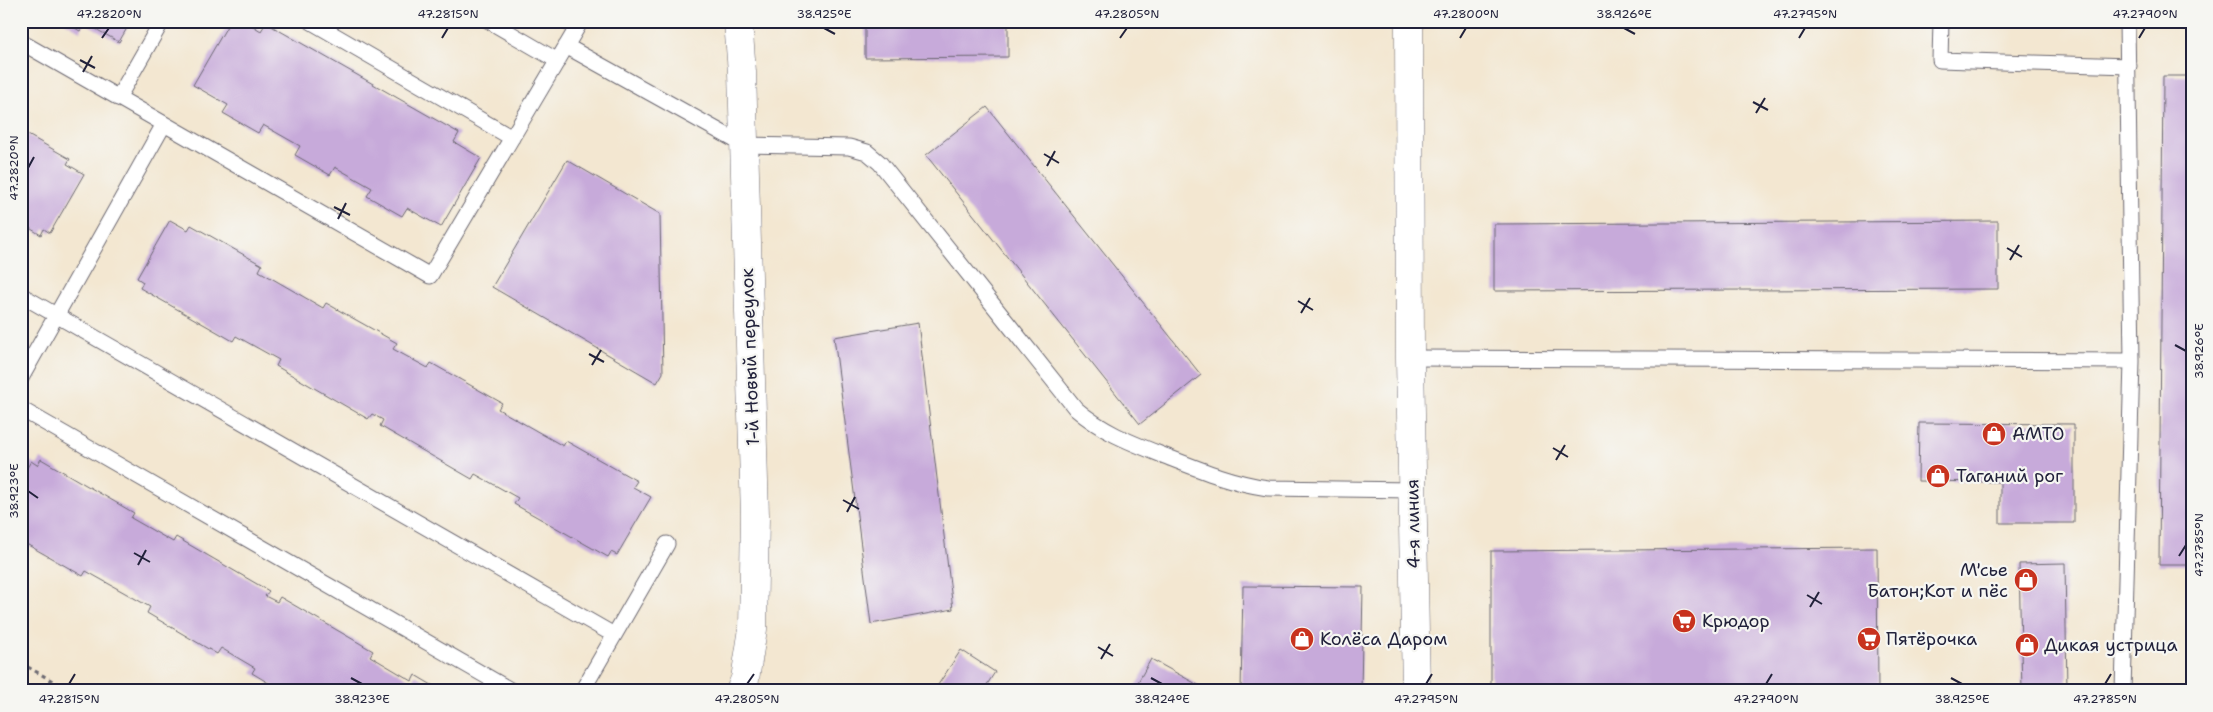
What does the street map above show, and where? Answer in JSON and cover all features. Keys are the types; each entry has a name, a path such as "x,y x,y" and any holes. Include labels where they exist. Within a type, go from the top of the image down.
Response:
{"street":[{"name":"1-й Новый переулок","path":"738,21 742,72 754,516 753,629 745,678 740,691"},
{"name":"4-я линия","path":"1409,21 1410,358 1416,691"}],"lane":[{"path":"118,98 162,21"},
{"path":"310,21 512,138"},
{"path":"489,21 558,61"},
{"path":"21,42 430,276 581,21"},
{"path":"1941,21 1940,60 2129,66"},
{"path":"2123,691 2132,361 2127,21"},
{"path":"566,46 744,145 849,147 867,152 880,163 1076,409 1093,424 1114,436 1221,478 1245,485 1268,488 1413,490"},
{"path":"21,378 164,124"},
{"path":"21,295 614,635"},
{"path":"1410,358 2132,361"},
{"path":"21,409 512,691"},
{"path":"589,689 614,635 667,544"}],"path":[{"path":"21,663 70,691"}],"building":[{"path":"63,21 131,21 119,42 85,23 80,31"},
{"path":"230,21 245,21 261,31 266,23 459,133 454,142 481,158 441,227 407,208 402,216 367,196 372,188 335,167 330,175 295,155 300,146 263,125 258,133 223,113 228,105 193,85"},
{"path":"865,21 1008,21 1008,57 865,58"},
{"path":"2163,76 2192,76 2192,565 2159,565"},
{"path":"987,107 1201,375 1140,424 926,155"},
{"path":"21,131 70,159 67,164 84,174 50,233 44,229 41,235 21,223"},
{"path":"567,160 660,214 663,373 657,383 492,287"},
{"path":"170,220 188,230 191,225 262,265 259,271 323,308 326,303 397,343 393,349 428,368 431,363 502,403 498,409 563,446 566,441 637,481 633,487 651,497 617,555 611,552 608,557 514,504 518,498 475,474 472,479 380,426 383,420 372,414 368,419 276,366 279,360 236,336 233,341 140,288 143,282 137,278"},
{"path":"1998,221 1998,289 1494,291 1494,224"},
{"path":"918,323 953,609 871,624 834,337"},
{"path":"1919,423 2074,424 2074,523 2000,523 2000,482 1918,481"},
{"path":"41,459 134,513 131,518 173,542 176,537 269,591 265,596 277,602 280,597 373,651 370,656 412,681 415,675 442,691 282,691 252,673 255,668 221,648 217,654 147,613 150,607 86,571 83,576 21,541 21,478 31,461 37,465"},
{"name":"Крюдор","path":"1877,548 1878,691 1491,691 1491,551"},
{"path":"2065,563 2067,691 2022,691 2019,564"},
{"name":"Колёса Даром","path":"1243,586 1363,587 1361,691 1241,691"},
{"path":"961,650 995,672 983,691 934,691"},
{"path":"1151,659 1209,691 1133,691"}],"place":[{"name":"АМТО","path":"1994,434"},
{"name":"Таганий рог","path":"1938,476"},
{"name":"М'сье Батон;Кот и пёс","path":"2026,580"},
{"name":"Крюдор","path":"1684,621"},
{"name":"Колёса Даром","path":"1302,639"},
{"name":"Пятёрочка","path":"1869,639"},
{"name":"Дикая устрица","path":"2027,645"}]}
